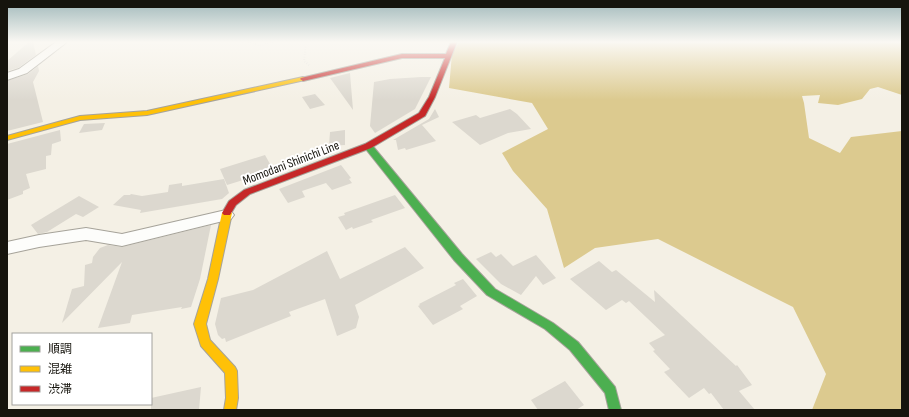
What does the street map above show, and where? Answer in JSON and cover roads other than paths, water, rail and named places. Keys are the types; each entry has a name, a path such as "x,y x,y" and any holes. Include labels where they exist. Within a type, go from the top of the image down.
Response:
{"street":[{"path":"7,77 23,71 36,61"},
{"path":"7,138 80,118 147,113 377,61"},
{"name":"Momodani Shinichi Line","path":"230,410 232,398 231,371 205,342 200,324 213,279 226,215 232,202 247,192 368,146 422,114 428,106 445,61"},
{"path":"368,146 458,257 491,292 549,326 574,346 611,391 615,410"},
{"path":"7,248 86,234 122,240 226,215"}]}
